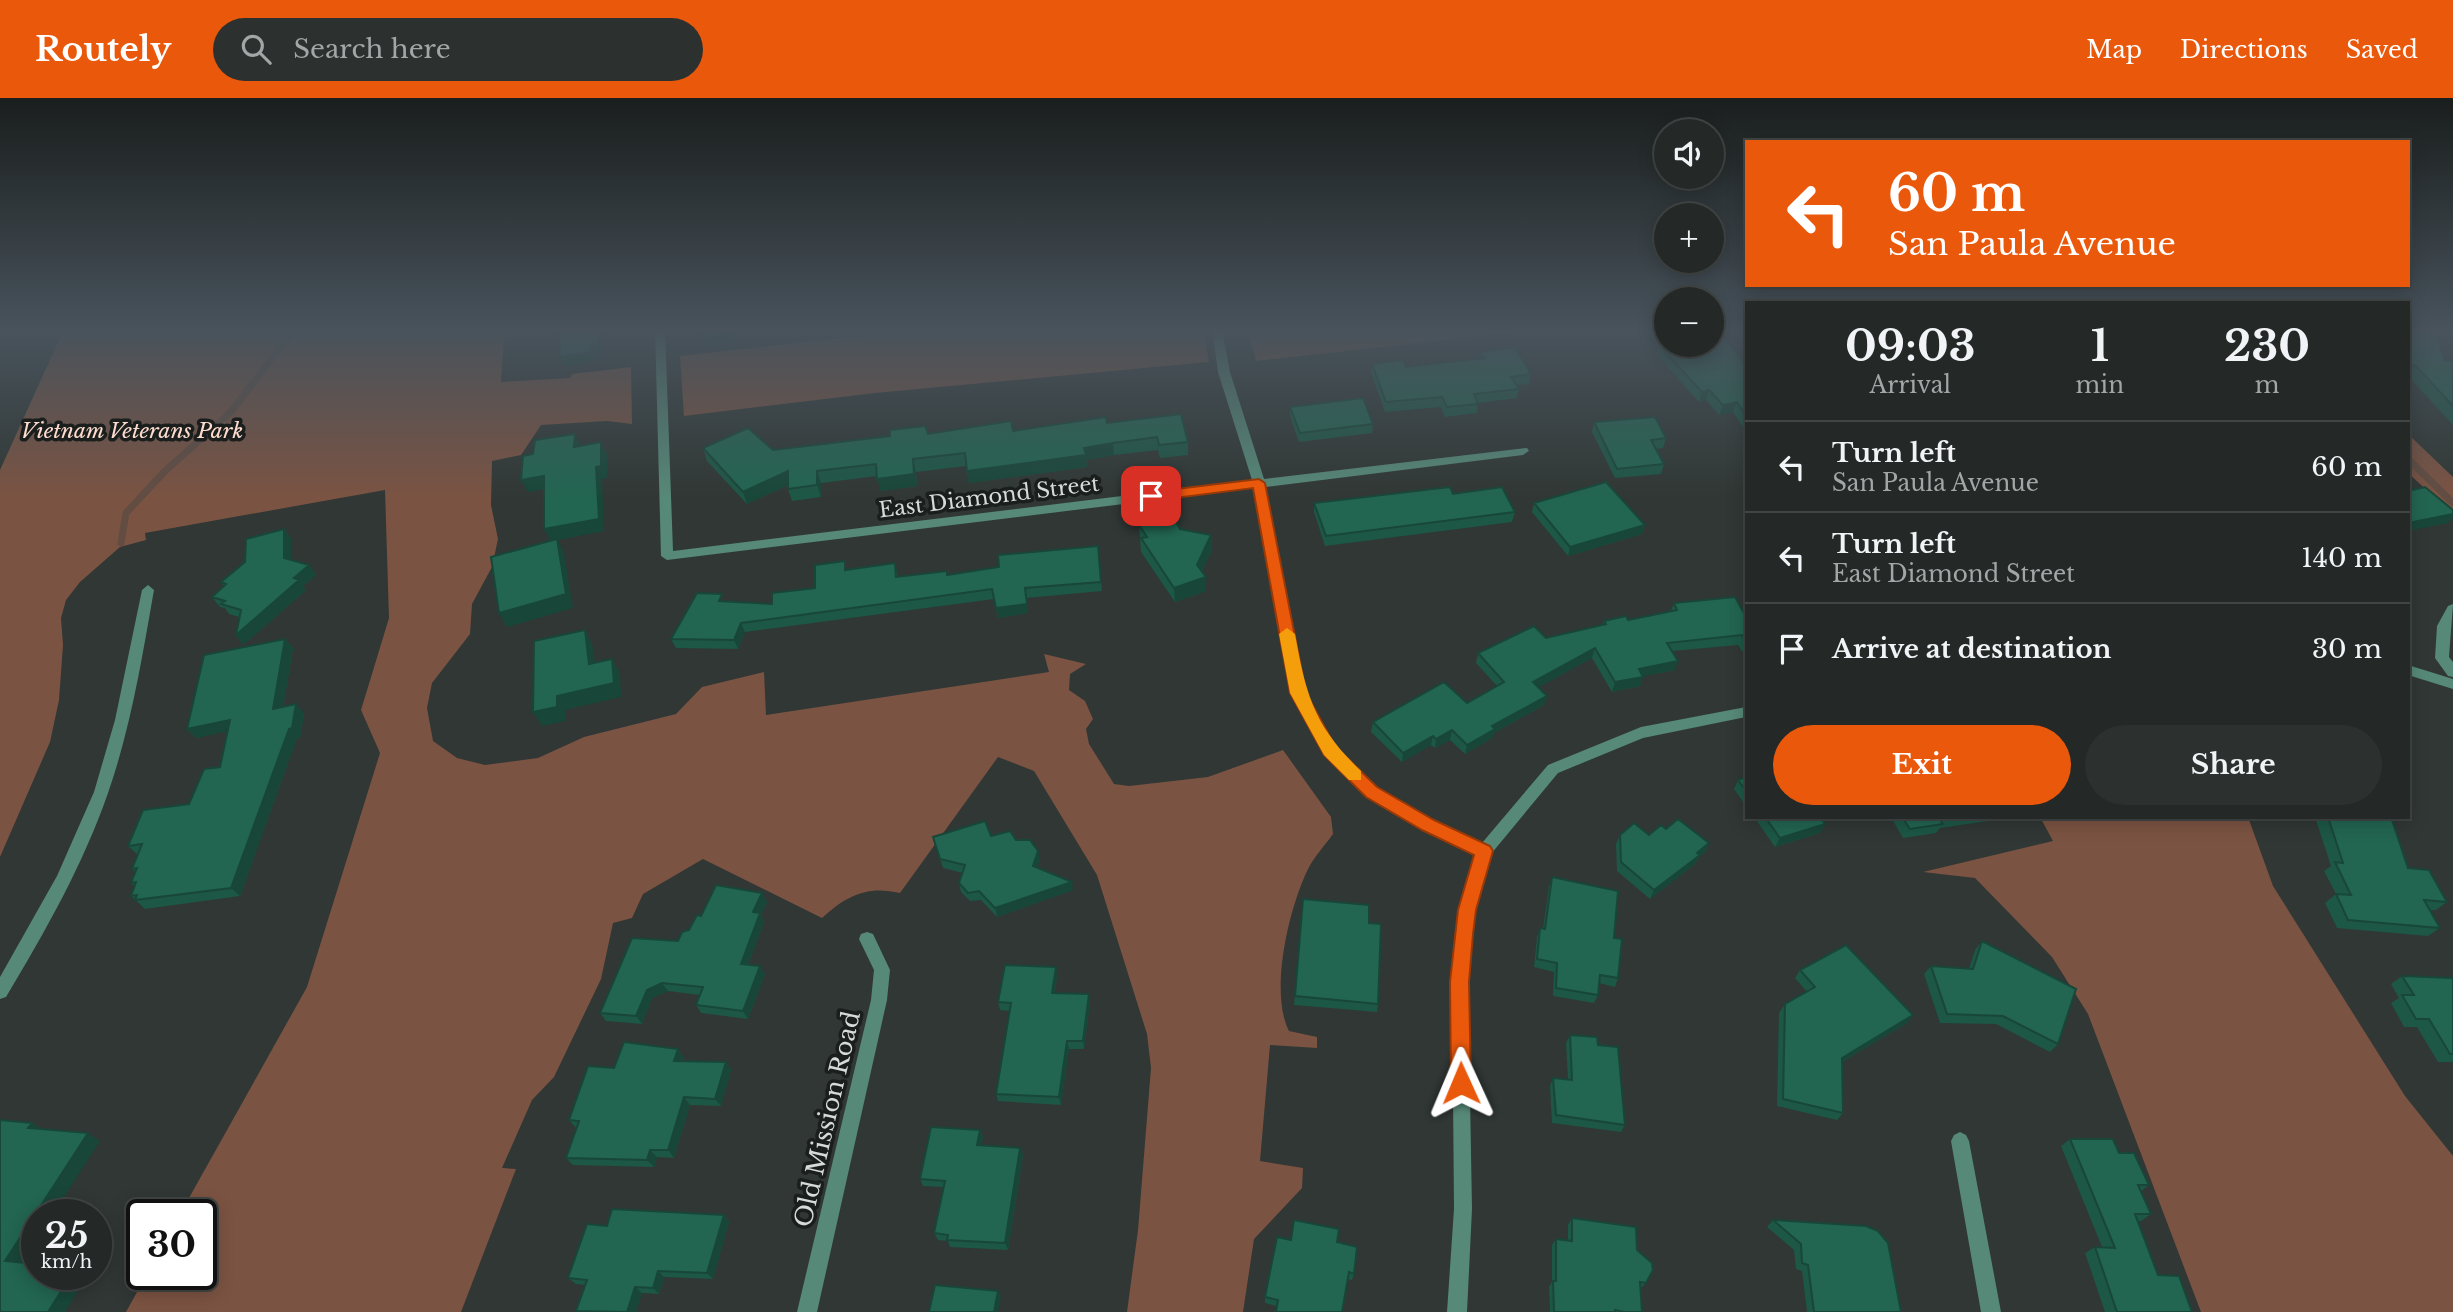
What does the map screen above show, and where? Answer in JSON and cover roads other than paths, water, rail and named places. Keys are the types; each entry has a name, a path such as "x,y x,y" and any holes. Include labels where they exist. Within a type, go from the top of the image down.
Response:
{"street":[{"name":"East Diamond Street","path":"662,386 667,555 1523,451"},
{"path":"1228,386 1259,483 1298,693 1329,751 1371,792 1428,825 1484,851"},
{"path":"0,992 36,932 78,848 110,764 135,663 148,590"},
{"path":"2453,609 2444,626 2442,658 2453,672"},
{"path":"2410,671 2453,684"},
{"path":"1457,1312 1463,1209 1460,982 1467,910 1484,851 1553,769 1641,733 1745,712"},
{"name":"Old Mission Road","path":"807,1312 879,1000 882,970 867,939"},
{"path":"1960,1141 1991,1312"}],"waterway":[{"path":"121,543 126,513 165,471 231,412 251,386"},
{"path":"2410,461 2453,503"}],"park label":[{"name":"Vietnam Veterans Park","path":"132,431"}]}
